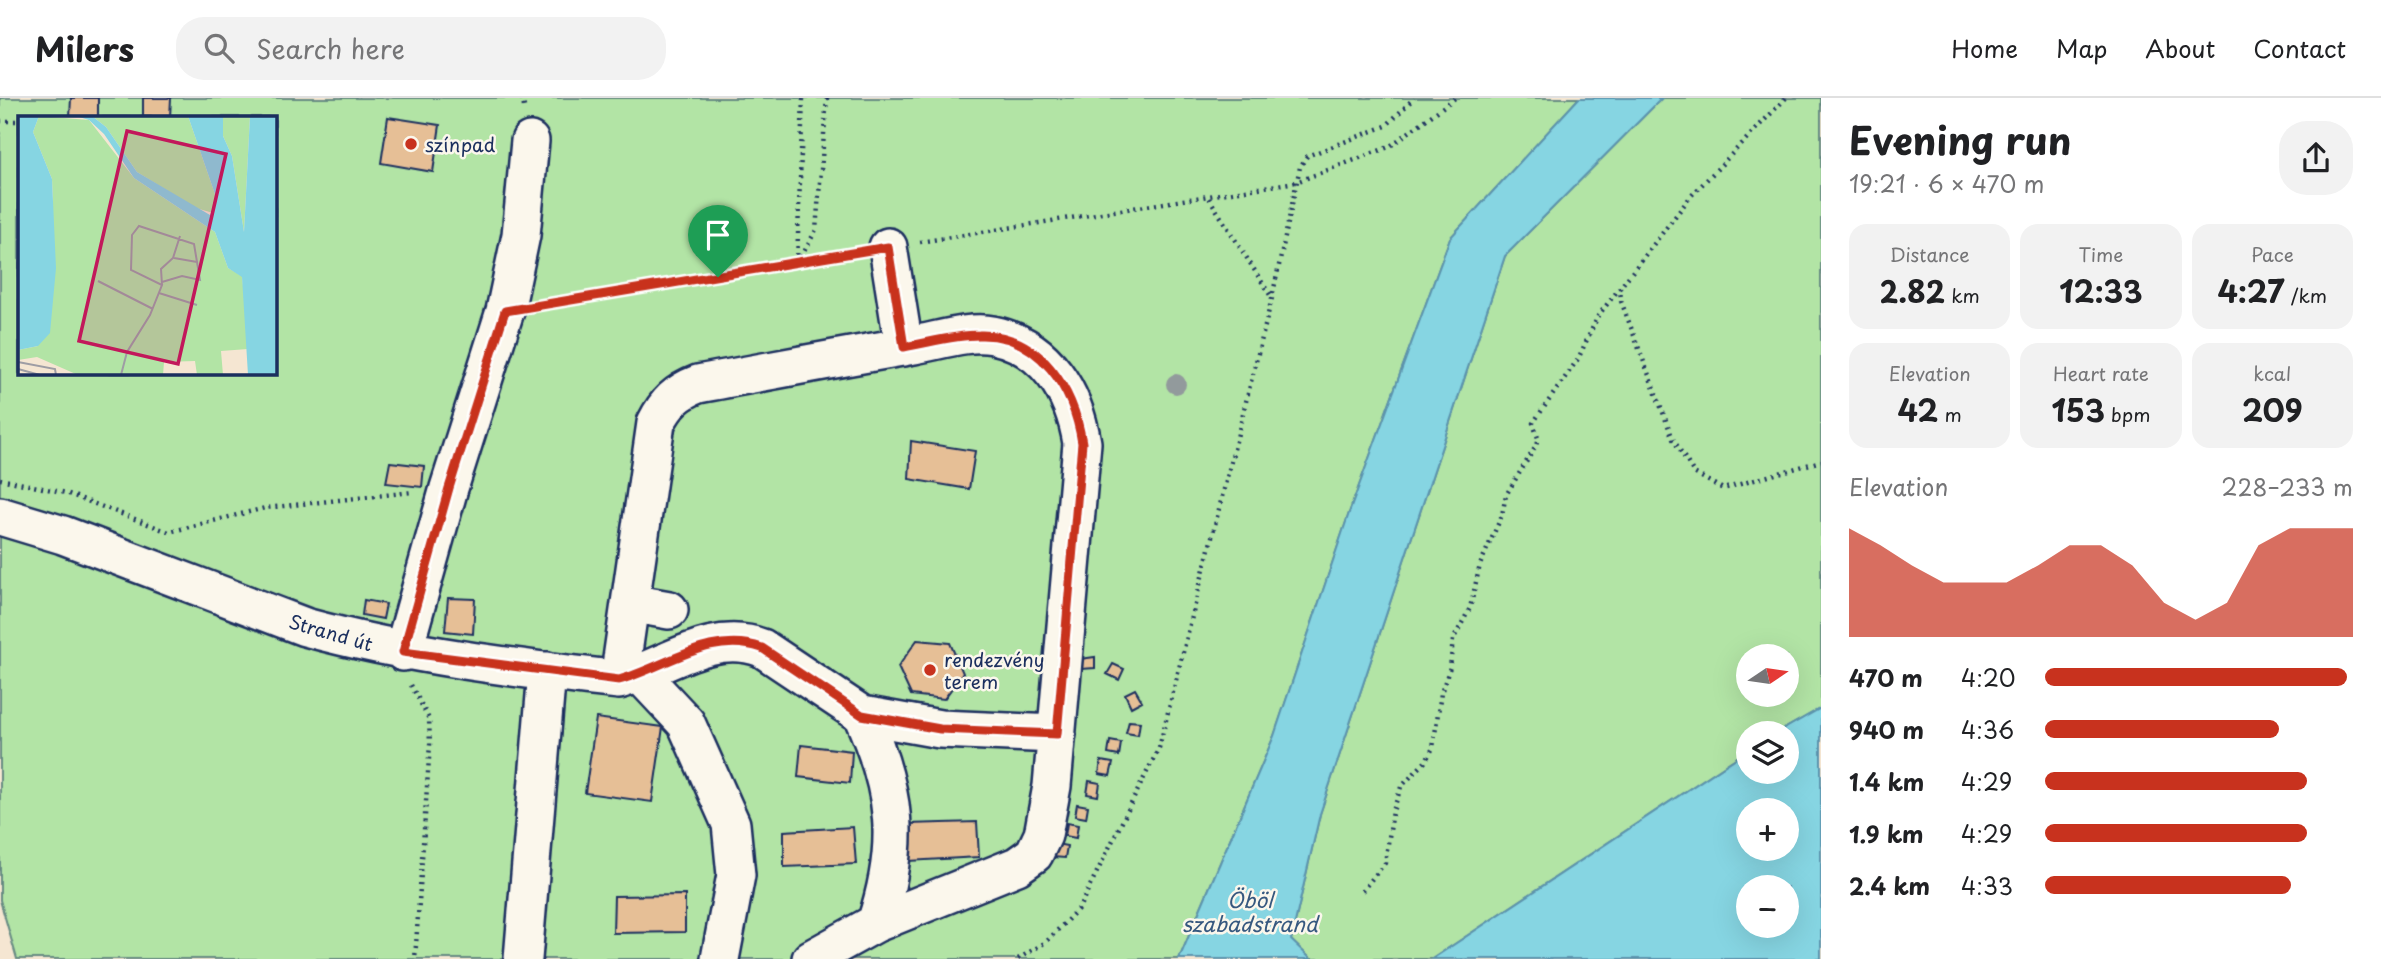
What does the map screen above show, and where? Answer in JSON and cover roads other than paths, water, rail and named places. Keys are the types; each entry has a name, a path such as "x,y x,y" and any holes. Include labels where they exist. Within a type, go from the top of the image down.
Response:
{"lane":[{"path":"404,664 449,488 505,311 520,235 530,141"},
{"path":"888,247 904,347"},
{"path":"629,677 630,603 656,423 665,405 684,389 698,384 977,335 993,335 1016,343 1034,354 1061,379 1078,415 1082,443 1057,734 1044,835 1034,854 1017,866 876,923 811,959"},
{"name":"Strand út","path":"0,516 63,535 404,664 629,677"},
{"path":"630,603 669,610"},
{"path":"629,677 690,651 721,643 747,643 762,648 862,715 940,729 1057,734"},
{"path":"523,959 547,671"},
{"path":"629,677 686,723 731,824 736,875 720,946 720,959"},
{"path":"862,715 881,764 892,809 894,844 891,873 876,923"}],"water":[{"name":"Öböl szabadstrand","path":"1579,98 1662,98 1505,256 1320,814 1291,940 1311,959 1179,959 1274,736 1349,513 1450,238"},
{"path":"1821,708 1821,959 1432,959 1736,758 1736,784 1799,784 1798,721"}],"place":[{"name":"színpad","path":"411,144"},
{"name":"rendezvény terem","path":"930,670"}]}
